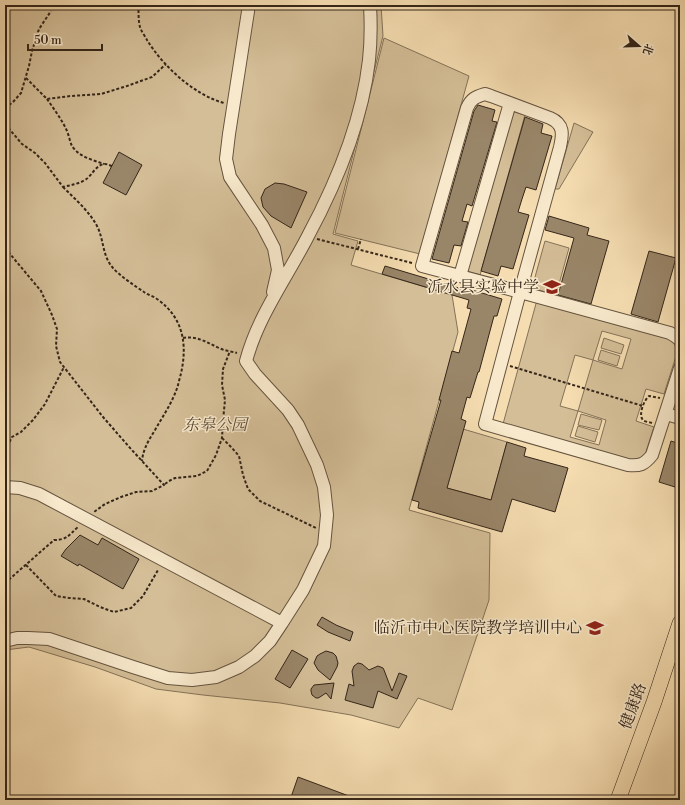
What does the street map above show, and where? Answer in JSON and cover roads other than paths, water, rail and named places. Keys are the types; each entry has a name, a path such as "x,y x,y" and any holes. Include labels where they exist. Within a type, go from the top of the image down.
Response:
{"main road":[{"name":"健康路","path":"618,800 654,702 680,623"}],"lane":[{"path":"249,5 226,159 230,177 262,226 274,248 278,270 270,305"},
{"path":"5,641 16,638 49,639 133,668 168,678 192,680 216,677 239,667 255,656 270,641 303,590 324,546 326,515 324,487 317,465 298,425 288,410 255,374 246,361 251,345 265,314 327,200 352,137 363,95 369,59 370,5"},
{"path":"680,340 670,333 520,292 422,266 467,108 474,98 485,94 555,120 561,126 562,133 560,147 520,292 485,424 628,465 642,465 652,455 680,368"},
{"path":"460,276 510,103"},
{"path":"666,414 680,418"},
{"path":"5,487 20,488 39,494 282,623"}],"place":[{"name":"沂水县实验中学","path":"552,287"},
{"name":"临沂市中心医院教学培训中心","path":"595,628"}],"park label":[{"name":"东皋公园","path":"215,425"}]}
